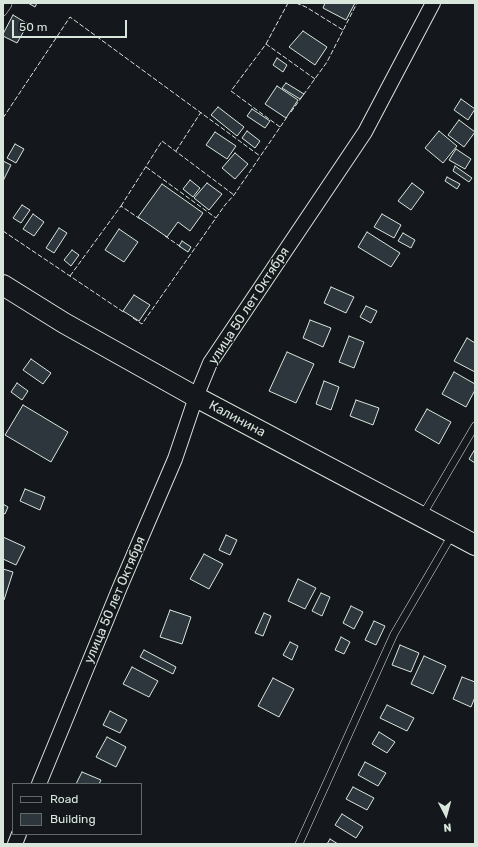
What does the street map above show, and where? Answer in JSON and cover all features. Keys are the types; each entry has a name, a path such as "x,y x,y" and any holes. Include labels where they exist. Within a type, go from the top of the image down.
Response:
{"street":[{"name":"улица 50 лет Октября","path":"39,783 120,587 175,459 196,397 210,363 365,132 432,3"},
{"name":"Калинина","path":"3,285 64,323 196,397 475,545"}],"lane":[{"path":"3,12 8,5"},
{"path":"422,517 475,426"},
{"path":"299,844 394,634 453,533"}],"building":[{"path":"28,3 37,3 35,7"},
{"path":"325,3 355,3 346,20 323,8"},
{"path":"13,15 28,24 17,43 3,36"},
{"path":"303,31 327,47 315,65 289,47"},
{"path":"277,58 287,65 283,72 273,65"},
{"path":"286,83 304,94 300,99 282,88"},
{"path":"277,86 298,100 286,118 265,104"},
{"path":"461,99 475,109 468,120 454,110"},
{"path":"218,107 244,127 237,136 211,115"},
{"path":"252,109 270,121 265,128 247,116"},
{"path":"459,120 475,132 464,147 448,135"},
{"path":"247,131 260,141 255,148 242,138"},
{"path":"439,131 457,146 443,163 425,148"},
{"path":"215,132 236,146 227,159 206,145"},
{"path":"15,144 24,149 16,163 7,158"},
{"path":"456,149 471,159 465,169 449,160"},
{"path":"235,153 248,164 235,179 222,168"},
{"path":"3,161 11,165 3,181"},
{"path":"455,166 472,178 469,182 453,171"},
{"path":"447,177 460,184 457,189 445,181"},
{"path":"190,180 200,188 193,197 183,189"},
{"path":"207,183 222,194 209,210 194,198"},
{"path":"412,183 424,192 411,210 398,201"},
{"path":"162,184 203,213 190,231 178,222 167,237 138,217"},
{"path":"22,205 30,210 21,223 13,218"},
{"path":"33,214 44,222 34,236 23,229"},
{"path":"382,214 401,225 394,238 374,227"},
{"path":"59,228 67,233 54,253 46,248"},
{"path":"119,229 138,242 124,262 105,250"},
{"path":"367,232 400,253 391,267 358,247"},
{"path":"403,233 415,240 411,248 398,241"},
{"path":"182,241 191,247 188,252 179,246"},
{"path":"72,250 79,255 71,266 64,260"},
{"path":"331,287 354,297 346,313 324,303"},
{"path":"134,295 150,305 139,321 123,311"},
{"path":"366,306 377,311 371,323 360,317"},
{"path":"310,320 331,328 323,347 303,338"},
{"path":"349,336 364,342 354,368 339,362"},
{"path":"467,338 475,343 475,372 454,361"},
{"path":"287,352 314,364 296,403 269,391"},
{"path":"31,359 51,373 43,384 23,370"},
{"path":"454,372 475,384 475,390 466,407 442,394"},
{"path":"324,381 339,387 331,410 316,404"},
{"path":"17,383 28,391 22,400 11,392"},
{"path":"356,400 379,408 373,425 350,416"},
{"path":"23,405 68,432 51,462 5,435"},
{"path":"427,409 451,422 439,444 415,430"},
{"path":"475,449 475,463 469,459"},
{"path":"25,489 45,497 40,510 20,501"},
{"path":"3,504 8,507 5,514 3,513"},
{"path":"226,535 237,540 230,555 219,550"},
{"path":"3,537 25,547 16,565 3,559"},
{"path":"204,554 223,564 209,589 190,579"},
{"path":"3,569 13,572 4,600 3,599"},
{"path":"298,579 316,588 305,609 288,601"},
{"path":"321,593 330,597 322,616 312,611"},
{"path":"351,606 363,612 354,629 343,623"},
{"path":"170,610 191,617 182,644 160,637"},
{"path":"264,613 271,616 263,636 255,633"},
{"path":"374,621 385,626 376,645 365,640"},
{"path":"341,637 350,642 344,654 335,650"},
{"path":"290,642 298,646 292,660 283,655"},
{"path":"400,645 419,653 411,672 392,665"},
{"path":"144,650 176,667 173,674 140,657"},
{"path":"424,656 446,666 433,694 411,684"},
{"path":"132,667 158,681 149,697 123,684"},
{"path":"462,677 475,682 475,697 471,707 453,699"},
{"path":"273,678 294,689 279,717 258,706"},
{"path":"387,705 414,718 407,731 380,718"},
{"path":"110,711 127,720 120,733 103,725"},
{"path":"379,732 395,742 387,753 372,744"},
{"path":"107,737 126,747 116,767 96,757"},
{"path":"365,762 386,773 378,786 358,775"},
{"path":"82,772 101,780 100,783 76,783"},
{"path":"353,787 374,798 367,810 346,799"},
{"path":"342,814 363,827 356,838 335,825"},
{"path":"330,839 338,844 327,844"}],"fence":[{"path":"266,44 288,3"},
{"path":"296,3 306,7 343,30"},
{"path":"291,112 327,62 357,3"},
{"path":"3,118 70,17 260,156"},
{"path":"280,127 231,91 266,44 315,79"},
{"path":"176,151 201,112"},
{"path":"133,318 142,324 225,205 234,195 287,117"},
{"path":"121,206 162,141 234,195"},
{"path":"146,167 216,218"},
{"path":"70,276 121,206 140,219"},
{"path":"3,231 125,313"},
{"path":"165,236 181,247"}]}
